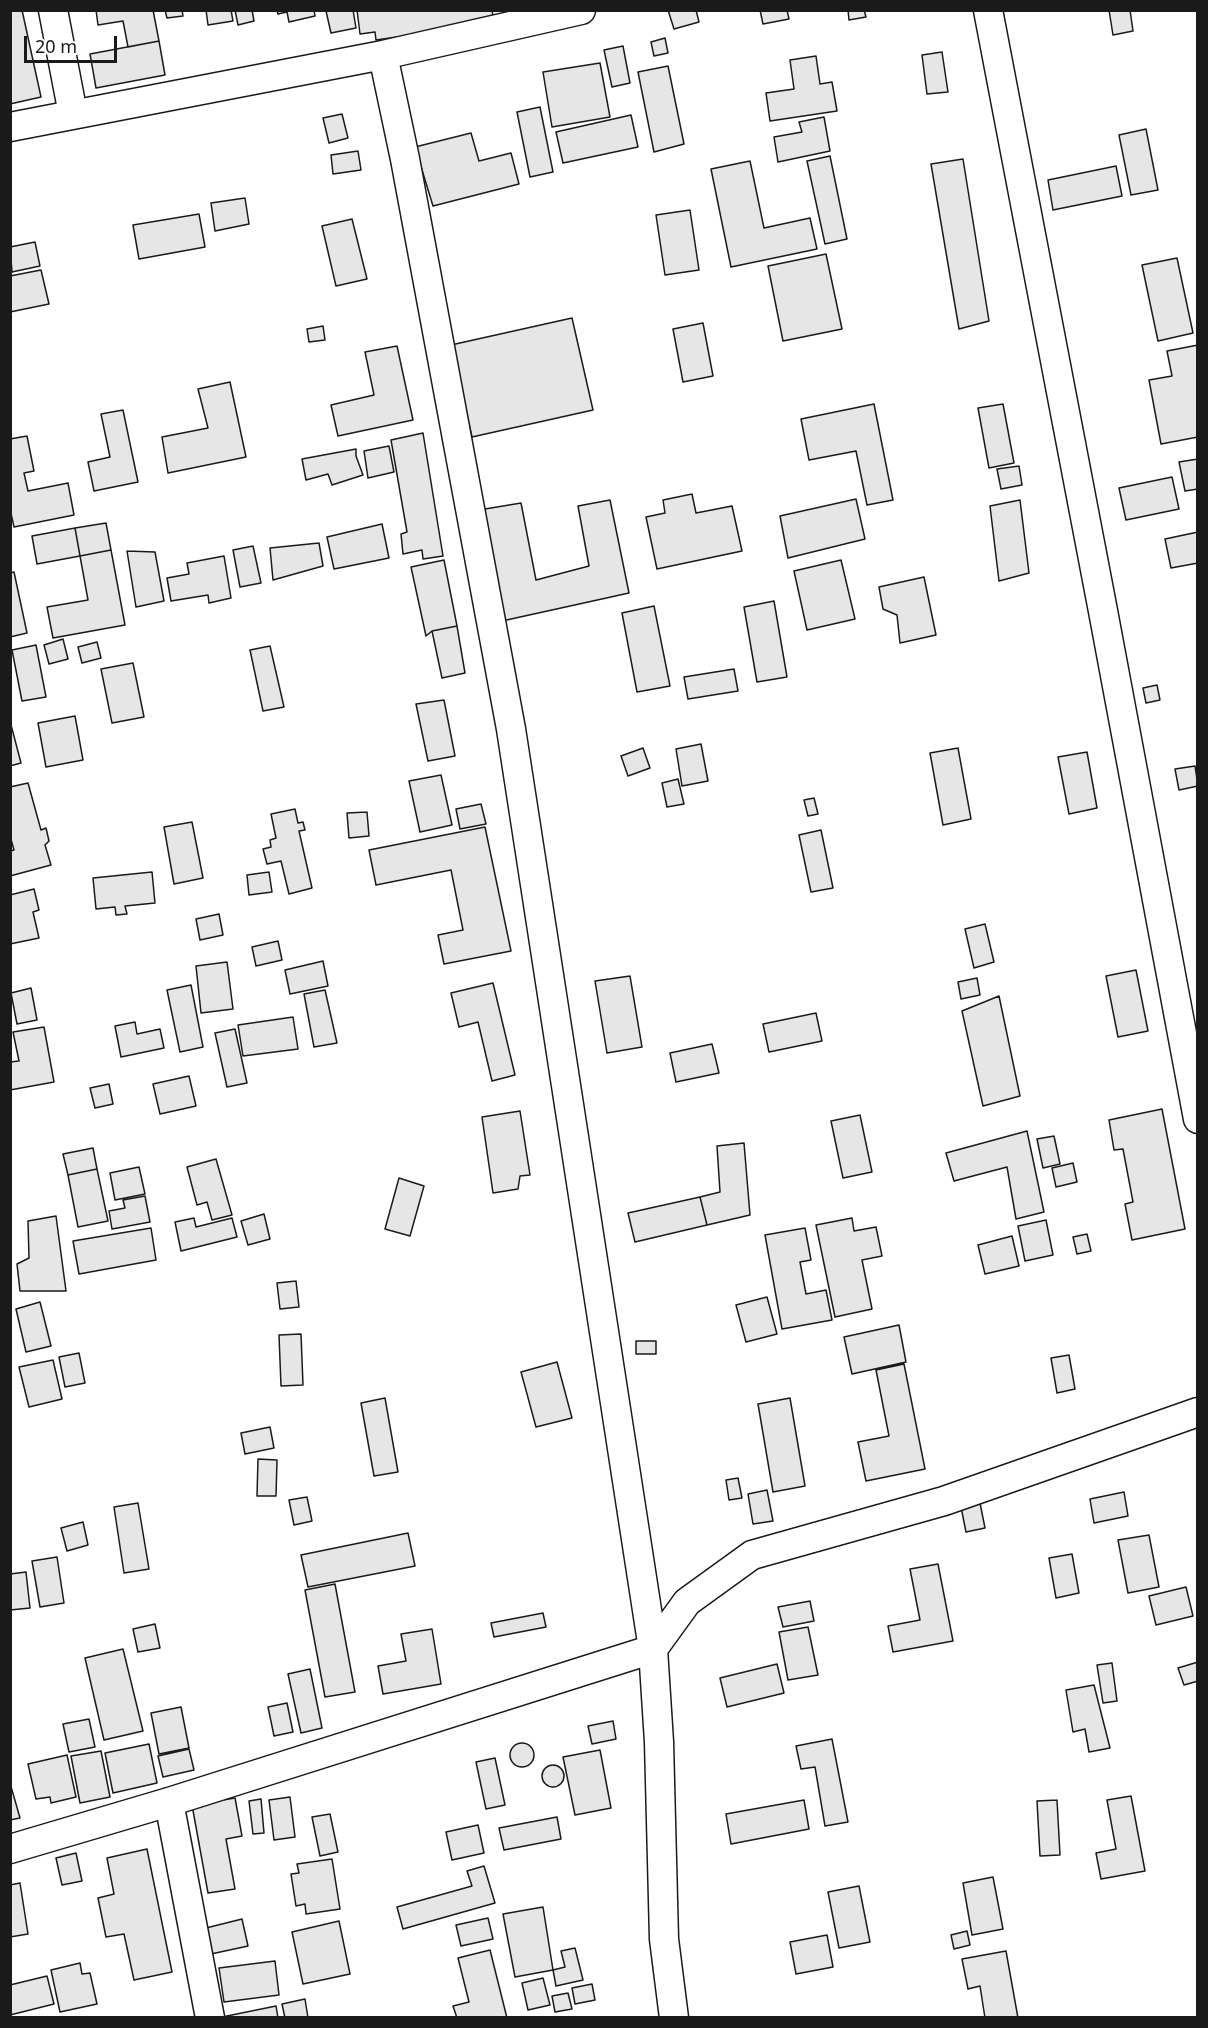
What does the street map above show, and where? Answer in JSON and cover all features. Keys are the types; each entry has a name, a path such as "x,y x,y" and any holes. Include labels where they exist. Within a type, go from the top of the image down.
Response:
{"street":[{"path":"52,10 74,114"},
{"path":"10,127 383,55 581,10"},
{"path":"988,10 1197,1119"},
{"path":"383,55 405,159 511,729 652,1649 659,1742 664,1939 674,2018"},
{"path":"10,1849 169,1802 652,1649 687,1602 752,1555 944,1501 1197,1412"},
{"path":"169,1802 210,2018"}],"building":[{"path":"22,10 41,97 10,104 10,11"},
{"path":"96,10 153,10 159,41 128,47 123,21 98,25"},
{"path":"165,10 182,10 183,16 167,18"},
{"path":"206,10 231,10 233,21 208,25"},
{"path":"235,10 252,10 254,21 238,25"},
{"path":"277,10 314,10 315,16 289,22 287,12 278,14"},
{"path":"353,10 356,28 331,33 326,11"},
{"path":"357,10 492,10 494,23 376,40 375,32 360,34"},
{"path":"668,10 696,10 699,22 674,29"},
{"path":"760,10 787,10 789,19 763,24"},
{"path":"848,10 864,10 866,17 849,20"},
{"path":"1109,10 1130,10 1133,31 1113,35"},
{"path":"665,38 668,53 654,56 651,42"},
{"path":"159,41 165,75 96,88 90,54"},
{"path":"623,46 630,83 612,87 604,50"},
{"path":"942,52 948,92 927,94 922,55"},
{"path":"816,56 820,84 832,82 837,111 770,121 766,93 794,89 790,60"},
{"path":"600,63 610,117 552,127 543,72"},
{"path":"668,66 684,144 654,152 638,72"},
{"path":"540,107 553,172 530,177 517,112"},
{"path":"342,114 348,138 329,143 323,118"},
{"path":"631,115 638,147 563,163 556,132"},
{"path":"824,117 830,151 778,162 774,137 802,132 799,122"},
{"path":"1146,129 1158,190 1131,195 1119,135"},
{"path":"471,133 479,161 511,153 519,184 433,206 415,147"},
{"path":"358,151 361,170 333,174 331,155"},
{"path":"830,156 847,239 825,244 807,161"},
{"path":"963,159 989,321 959,329 931,164"},
{"path":"750,161 764,228 810,218 817,249 731,267 711,169"},
{"path":"1116,166 1122,196 1053,210 1048,180"},
{"path":"245,198 249,224 215,231 211,203"},
{"path":"690,210 699,270 665,275 656,215"},
{"path":"199,214 205,247 139,259 133,225"},
{"path":"352,219 367,279 336,286 322,226"},
{"path":"35,242 40,266 12,272 10,247"},
{"path":"826,254 842,329 783,341 768,266"},
{"path":"1177,258 1193,333 1158,341 1142,265"},
{"path":"41,270 49,304 10,312 10,276"},
{"path":"572,318 593,410 472,437 451,345"},
{"path":"703,323 713,376 683,382 673,329"},
{"path":"323,326 325,340 309,342 307,329"},
{"path":"1198,345 1198,437 1161,444 1149,380 1172,376 1167,351"},
{"path":"397,346 413,420 338,436 331,405 374,395 365,352"},
{"path":"230,382 246,457 168,473 162,437 208,428 198,389"},
{"path":"874,404 893,500 867,505 856,451 809,460 801,419"},
{"path":"1003,404 1014,463 989,468 978,408"},
{"path":"123,410 138,482 94,491 88,462 110,457 101,414"},
{"path":"423,433 443,556 423,559 422,550 403,554 401,534 407,532 391,440"},
{"path":"27,436 34,471 24,473 28,491 68,483 74,515 14,527 10,509 10,439"},
{"path":"389,446 394,472 368,478 364,451"},
{"path":"356,449 356,456 363,475 332,485 328,474 306,480 302,459"},
{"path":"1198,459 1198,489 1185,491 1179,462"},
{"path":"1019,466 1022,485 1001,489 997,469"},
{"path":"1172,477 1179,509 1126,520 1119,488"},
{"path":"692,494 696,513 732,506 742,551 657,569 646,517 665,513 663,500"},
{"path":"856,499 865,539 788,558 780,516"},
{"path":"610,500 629,593 502,621 479,510 521,503 536,580 589,566 578,506"},
{"path":"1020,500 1029,573 999,581 990,506"},
{"path":"106,523 111,550 80,556 75,528"},
{"path":"382,524 389,558 334,569 327,537"},
{"path":"75,528 80,556 37,564 32,536"},
{"path":"1198,532 1198,563 1171,568 1165,539"},
{"path":"319,543 323,566 273,580 270,548"},
{"path":"253,546 261,583 240,587 233,550"},
{"path":"111,550 125,625 53,638 47,607 88,600 80,556"},
{"path":"127,551 155,552 164,601 136,607"},
{"path":"224,556 231,598 209,603 208,595 171,601 167,578 189,574 187,563"},
{"path":"444,560 457,626 432,631 426,636 411,567"},
{"path":"841,560 855,619 807,630 794,571"},
{"path":"14,572 27,633 10,637 10,573"},
{"path":"924,577 936,635 900,643 897,615 883,609 879,587"},
{"path":"774,601 787,677 757,682 744,607"},
{"path":"654,606 670,686 637,692 622,613"},
{"path":"457,626 465,673 442,678 432,631"},
{"path":"63,639 68,659 49,664 44,645"},
{"path":"97,642 101,658 82,663 78,647"},
{"path":"36,645 46,697 22,701 12,650"},
{"path":"270,646 284,707 263,711 250,650"},
{"path":"133,663 144,717 112,723 101,669"},
{"path":"734,669 738,691 688,699 684,677"},
{"path":"1157,685 1160,700 1146,703 1143,688"},
{"path":"444,700 455,756 428,761 416,704"},
{"path":"75,716 83,760 46,767 38,723"},
{"path":"10,721 21,763 10,766"},
{"path":"701,744 708,781 682,786 676,749"},
{"path":"643,748 650,768 628,776 621,756"},
{"path":"958,748 971,819 943,825 930,753"},
{"path":"1087,752 1097,808 1069,814 1058,757"},
{"path":"1195,766 1198,786 1179,790 1175,769"},
{"path":"441,775 452,825 420,832 409,781"},
{"path":"678,779 684,804 667,807 662,783"},
{"path":"28,783 41,830 46,828 49,841 45,845 51,865 10,876 10,851 14,850 10,836 10,787"},
{"path":"814,798 818,814 808,816 804,800"},
{"path":"481,804 486,824 460,829 456,809"},
{"path":"295,809 298,823 303,822 305,830 299,831 312,888 289,894 281,861 267,864 263,849 271,847 270,840 276,838 271,814"},
{"path":"367,812 369,836 349,838 347,813"},
{"path":"192,822 203,878 174,884 164,827"},
{"path":"485,827 511,951 444,964 438,935 463,930 451,870 376,885 369,850"},
{"path":"821,830 833,888 811,892 799,835"},
{"path":"152,872 155,903 125,906 127,914 116,915 115,907 96,909 93,878"},
{"path":"269,872 272,892 249,895 247,875"},
{"path":"34,889 39,910 33,912 39,938 10,944 10,895"},
{"path":"219,914 223,935 200,940 196,919"},
{"path":"985,924 994,962 974,968 965,929"},
{"path":"278,941 282,960 256,966 252,947"},
{"path":"323,961 328,986 290,994 285,970"},
{"path":"227,962 233,1009 201,1013 196,966"},
{"path":"1136,970 1148,1031 1118,1037 1106,976"},
{"path":"630,976 642,1047 607,1053 595,981"},
{"path":"977,978 980,995 961,999 958,982"},
{"path":"493,983 515,1075 492,1081 478,1022 459,1027 451,993"},
{"path":"191,985 203,1047 180,1052 167,990"},
{"path":"31,988 37,1020 17,1024 11,993"},
{"path":"325,990 337,1043 314,1047 304,994"},
{"path":"999,996 1020,1096 983,1106 962,1011"},
{"path":"816,1013 822,1041 769,1052 763,1024"},
{"path":"293,1017 298,1049 243,1056 238,1025"},
{"path":"135,1022 137,1034 160,1029 164,1048 121,1057 115,1026"},
{"path":"44,1027 54,1082 10,1090 10,1062 19,1061 13,1032"},
{"path":"235,1029 247,1083 227,1087 215,1033"},
{"path":"712,1044 719,1073 676,1082 670,1053"},
{"path":"189,1076 196,1106 160,1114 153,1084"},
{"path":"109,1084 113,1104 95,1108 90,1088"},
{"path":"1162,1109 1185,1229 1132,1240 1125,1204 1133,1202 1123,1149 1114,1150 1109,1120"},
{"path":"520,1111 530,1175 520,1176 518,1189 493,1193 482,1117"},
{"path":"860,1115 872,1172 843,1178 831,1121"},
{"path":"1027,1131 1044,1212 1016,1219 1007,1167 954,1181 946,1153"},
{"path":"1054,1136 1060,1164 1043,1168 1037,1139"},
{"path":"744,1143 750,1215 707,1225 700,1197 720,1192 717,1146"},
{"path":"93,1148 97,1169 68,1175 63,1154"},
{"path":"216,1159 232,1215 212,1220 207,1202 197,1205 187,1167"},
{"path":"1073,1163 1077,1182 1056,1187 1052,1168"},
{"path":"139,1167 145,1194 115,1200 110,1173"},
{"path":"97,1169 108,1221 78,1227 68,1175"},
{"path":"399,1178 424,1186 410,1236 385,1229"},
{"path":"145,1196 150,1222 112,1229 109,1211 125,1208 123,1200"},
{"path":"700,1197 707,1225 635,1242 628,1213"},
{"path":"264,1214 270,1239 248,1245 241,1221"},
{"path":"56,1216 66,1291 20,1291 17,1264 29,1258 28,1221"},
{"path":"194,1218 196,1227 232,1218 237,1237 181,1251 175,1222"},
{"path":"852,1218 854,1231 876,1227 882,1256 862,1260 872,1309 835,1317 816,1225"},
{"path":"1046,1220 1053,1255 1025,1261 1018,1226"},
{"path":"151,1228 156,1260 79,1274 73,1241"},
{"path":"805,1228 811,1260 800,1262 806,1294 826,1290 832,1320 782,1329 765,1235"},
{"path":"1087,1234 1091,1251 1077,1254 1073,1237"},
{"path":"1012,1236 1019,1266 985,1274 978,1245"},
{"path":"296,1281 299,1307 280,1309 277,1283"},
{"path":"767,1297 777,1334 746,1342 736,1305"},
{"path":"40,1302 51,1346 26,1352 16,1309"},
{"path":"899,1325 906,1362 852,1374 844,1337"},
{"path":"301,1334 303,1385 281,1386 279,1335"},
{"path":"636,1341 656,1341 656,1354 636,1354"},
{"path":"79,1353 85,1383 65,1387 59,1357"},
{"path":"1069,1355 1075,1389 1057,1393 1051,1358"},
{"path":"53,1360 62,1399 29,1407 19,1367"},
{"path":"557,1362 572,1418 536,1427 521,1372"},
{"path":"904,1364 925,1469 866,1481 858,1442 889,1436 876,1370"},
{"path":"385,1398 398,1472 374,1476 361,1403"},
{"path":"790,1398 805,1486 773,1492 758,1404"},
{"path":"270,1427 274,1448 245,1454 241,1433"},
{"path":"258,1459 277,1460 276,1496 257,1496"},
{"path":"738,1478 742,1498 729,1500 726,1480"},
{"path":"767,1490 773,1521 753,1524 748,1494"},
{"path":"1124,1492 1128,1516 1094,1523 1090,1499"},
{"path":"307,1497 312,1521 294,1525 289,1500"},
{"path":"138,1503 149,1569 124,1573 114,1507"},
{"path":"980,1503 985,1528 966,1532 961,1507"},
{"path":"83,1522 88,1545 67,1551 61,1528"},
{"path":"408,1533 415,1566 308,1587 301,1555"},
{"path":"1149,1535 1159,1587 1128,1593 1118,1540"},
{"path":"1072,1554 1079,1593 1056,1598 1049,1558"},
{"path":"57,1557 64,1603 40,1607 32,1561"},
{"path":"938,1564 953,1641 893,1652 888,1626 920,1620 910,1569"},
{"path":"26,1572 30,1608 10,1610 10,1574"},
{"path":"335,1584 355,1692 325,1697 305,1590"},
{"path":"1186,1587 1193,1616 1156,1625 1149,1596"},
{"path":"810,1601 814,1621 783,1627 778,1607"},
{"path":"543,1613 546,1627 494,1637 491,1623"},
{"path":"155,1624 160,1648 138,1652 133,1629"},
{"path":"808,1627 818,1675 788,1680 779,1632"},
{"path":"432,1629 441,1684 383,1694 378,1666 406,1661 401,1634"},
{"path":"123,1649 143,1731 104,1740 85,1658"},
{"path":"1198,1662 1198,1681 1184,1685 1178,1668"},
{"path":"1112,1663 1117,1701 1103,1703 1097,1665"},
{"path":"777,1664 784,1693 727,1707 720,1678"},
{"path":"310,1669 322,1728 301,1733 288,1674"},
{"path":"1094,1685 1110,1748 1089,1752 1085,1729 1073,1732 1066,1690"},
{"path":"287,1703 293,1732 274,1736 268,1707"},
{"path":"181,1707 189,1748 159,1754 151,1713"},
{"path":"89,1719 95,1747 69,1752 63,1724"},
{"path":"613,1721 616,1739 592,1744 588,1726"},
{"path":"832,1739 848,1822 825,1826 815,1767 801,1769 796,1746"},
{"path":"522,1743 530,1747 534,1755 530,1763 522,1767 514,1763 510,1755 514,1747"},
{"path":"149,1744 157,1783 113,1793 105,1753"},
{"path":"189,1749 194,1770 163,1777 158,1756"},
{"path":"600,1750 611,1808 575,1815 563,1757"},
{"path":"101,1751 110,1797 80,1803 71,1756"},
{"path":"67,1755 76,1797 51,1803 50,1797 36,1799 28,1764"},
{"path":"495,1758 505,1805 486,1809 476,1762"},
{"path":"553,1765 561,1768 564,1776 561,1784 553,1787 545,1784 542,1776 545,1768"},
{"path":"10,1783 20,1818 10,1820"},
{"path":"1131,1796 1145,1871 1101,1879 1096,1853 1116,1849 1107,1800"},
{"path":"290,1797 295,1837 274,1840 269,1800"},
{"path":"235,1798 242,1836 226,1839 235,1889 208,1893 192,1805"},
{"path":"261,1799 264,1833 253,1834 249,1801"},
{"path":"804,1800 809,1829 731,1844 726,1814"},
{"path":"1057,1800 1060,1855 1040,1856 1037,1801"},
{"path":"330,1814 338,1852 320,1856 312,1817"},
{"path":"557,1817 561,1839 504,1850 499,1828"},
{"path":"478,1825 484,1853 452,1860 446,1832"},
{"path":"147,1849 172,1972 134,1980 124,1934 106,1937 98,1898 114,1894 107,1858"},
{"path":"76,1853 82,1881 62,1885 56,1858"},
{"path":"332,1859 340,1909 306,1914 305,1904 296,1906 291,1874 299,1873 297,1864"},
{"path":"484,1866 495,1903 403,1929 397,1907 472,1886 467,1871"},
{"path":"993,1877 1003,1929 972,1935 963,1883"},
{"path":"20,1883 28,1934 10,1937 10,1885"},
{"path":"859,1886 870,1942 839,1948 828,1892"},
{"path":"543,1907 553,1970 515,1977 503,1914"},
{"path":"488,1918 493,1939 461,1946 456,1925"},
{"path":"242,1919 248,1946 211,1954 206,1928"},
{"path":"339,1921 350,1974 303,1984 292,1932"},
{"path":"967,1931 970,1945 954,1949 951,1935"},
{"path":"827,1935 833,1967 796,1974 790,1942"},
{"path":"575,1948 583,1980 556,1986 553,1970 565,1967 561,1951"},
{"path":"490,1950 507,2018 457,2018 453,2006 469,2002 458,1958"},
{"path":"1006,1951 1018,2018 985,2018 980,1986 968,1989 962,1959"},
{"path":"275,1961 279,1995 224,2002 219,1968"},
{"path":"80,1963 82,1974 90,1973 97,2004 60,2012 51,1970"},
{"path":"47,1976 54,2004 10,2015 10,1985"},
{"path":"543,1978 550,2005 528,2010 522,1983"},
{"path":"592,1984 595,2000 575,2004 572,1988"},
{"path":"568,1993 572,2009 555,2012 552,1996"},
{"path":"305,1999 308,2018 285,2018 282,2004"},
{"path":"276,2006 278,2018 222,2018 222,2017"}]}
